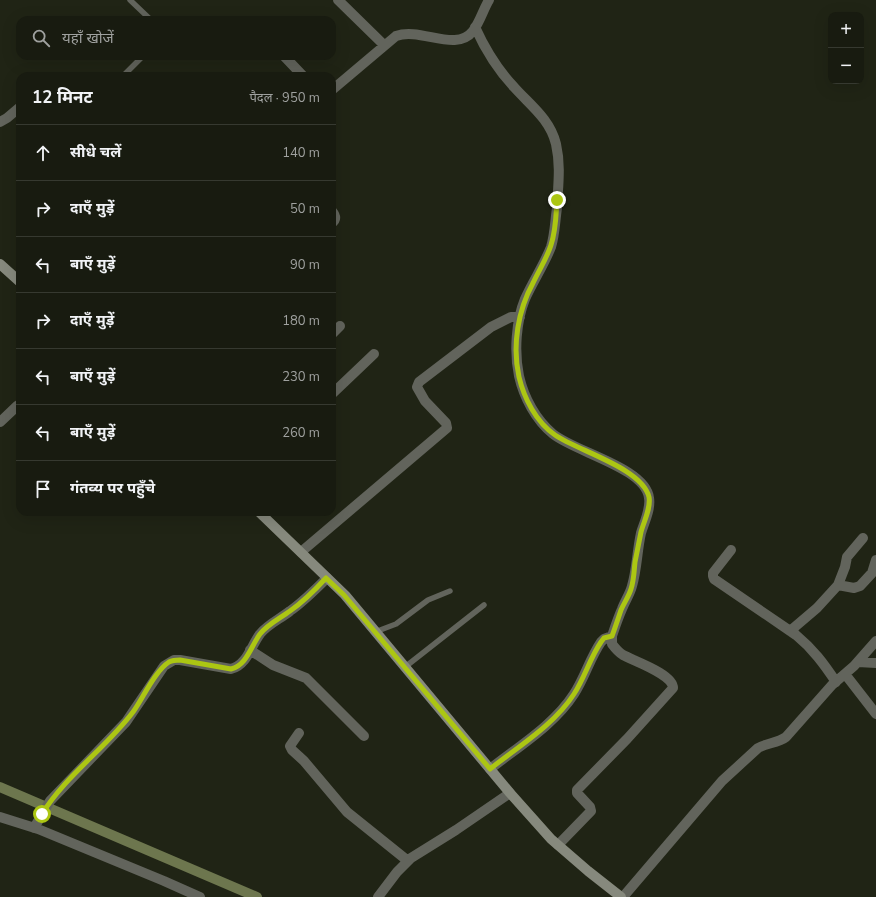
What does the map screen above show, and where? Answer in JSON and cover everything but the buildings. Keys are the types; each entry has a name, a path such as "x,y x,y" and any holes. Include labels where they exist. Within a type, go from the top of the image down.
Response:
{"main road":[{"path":"0,264 16,278"},
{"path":"263,516 344,595 510,793 558,845 588,872 622,897"}],"street":[{"path":"338,0 384,45"},
{"path":"336,87 396,36 408,33 457,41 462,40 471,33 489,0"},
{"path":"471,33 513,87 547,122 552,132 559,158 560,180 554,234 547,257 525,300 520,317 516,355 524,393 530,406 541,422 553,434 566,442 630,473 647,491 649,498 648,511 638,544 631,588 609,637 599,645 574,694 563,710 535,735 490,769"},
{"path":"288,60 299,72"},
{"path":"0,122 16,110"},
{"path":"301,552 447,428 446,423 421,396 418,387 419,382 491,327 511,317 520,317"},
{"path":"336,330 340,326"},
{"path":"336,390 374,354"},
{"path":"0,422 16,406"},
{"path":"790,631 817,608 838,585 845,567 846,557 863,538"},
{"path":"731,550 712,576 714,579 809,645 820,658 836,682"},
{"path":"838,585 854,588 860,586 872,573 876,560"},
{"path":"34,828 50,801 126,722 156,677 169,662 180,660 231,669 237,667 241,664 259,635 266,628 301,603 326,578"},
{"path":"558,845 591,811 590,807 577,792 577,790 628,739 673,688 672,684 661,674 618,651 612,644 609,637"},
{"path":"622,897 722,781 758,748 764,744 782,740 786,737 836,682 858,662 876,641"},
{"path":"250,650 273,665 306,678 364,736"},
{"path":"858,662 876,664"},
{"path":"845,674 876,714"},
{"path":"299,733 290,746 292,750 304,761 347,812 408,861"},
{"path":"378,897 397,872 408,861 510,793"},
{"path":"0,816 34,828 200,897"}],"lane":[{"path":"130,0 147,16"},
{"path":"127,72 139,60"},
{"path":"375,632 396,624 428,600 450,591"},
{"path":"405,667 484,605"}],"waterway":[{"path":"0,787 257,897"}],"route":[{"path":"42,814 59,790 126,722 164,666 174,660 180,660 231,669 237,667 245,659 259,635 271,624 301,603 326,578 344,595 490,769 535,735 563,710 582,681 599,645 604,638 612,636 634,578 638,544 648,511 649,498 647,491 630,473 566,442 553,434 541,422 530,406 524,393 516,355 520,317 525,300 551,246 554,234 557,200"}]}
